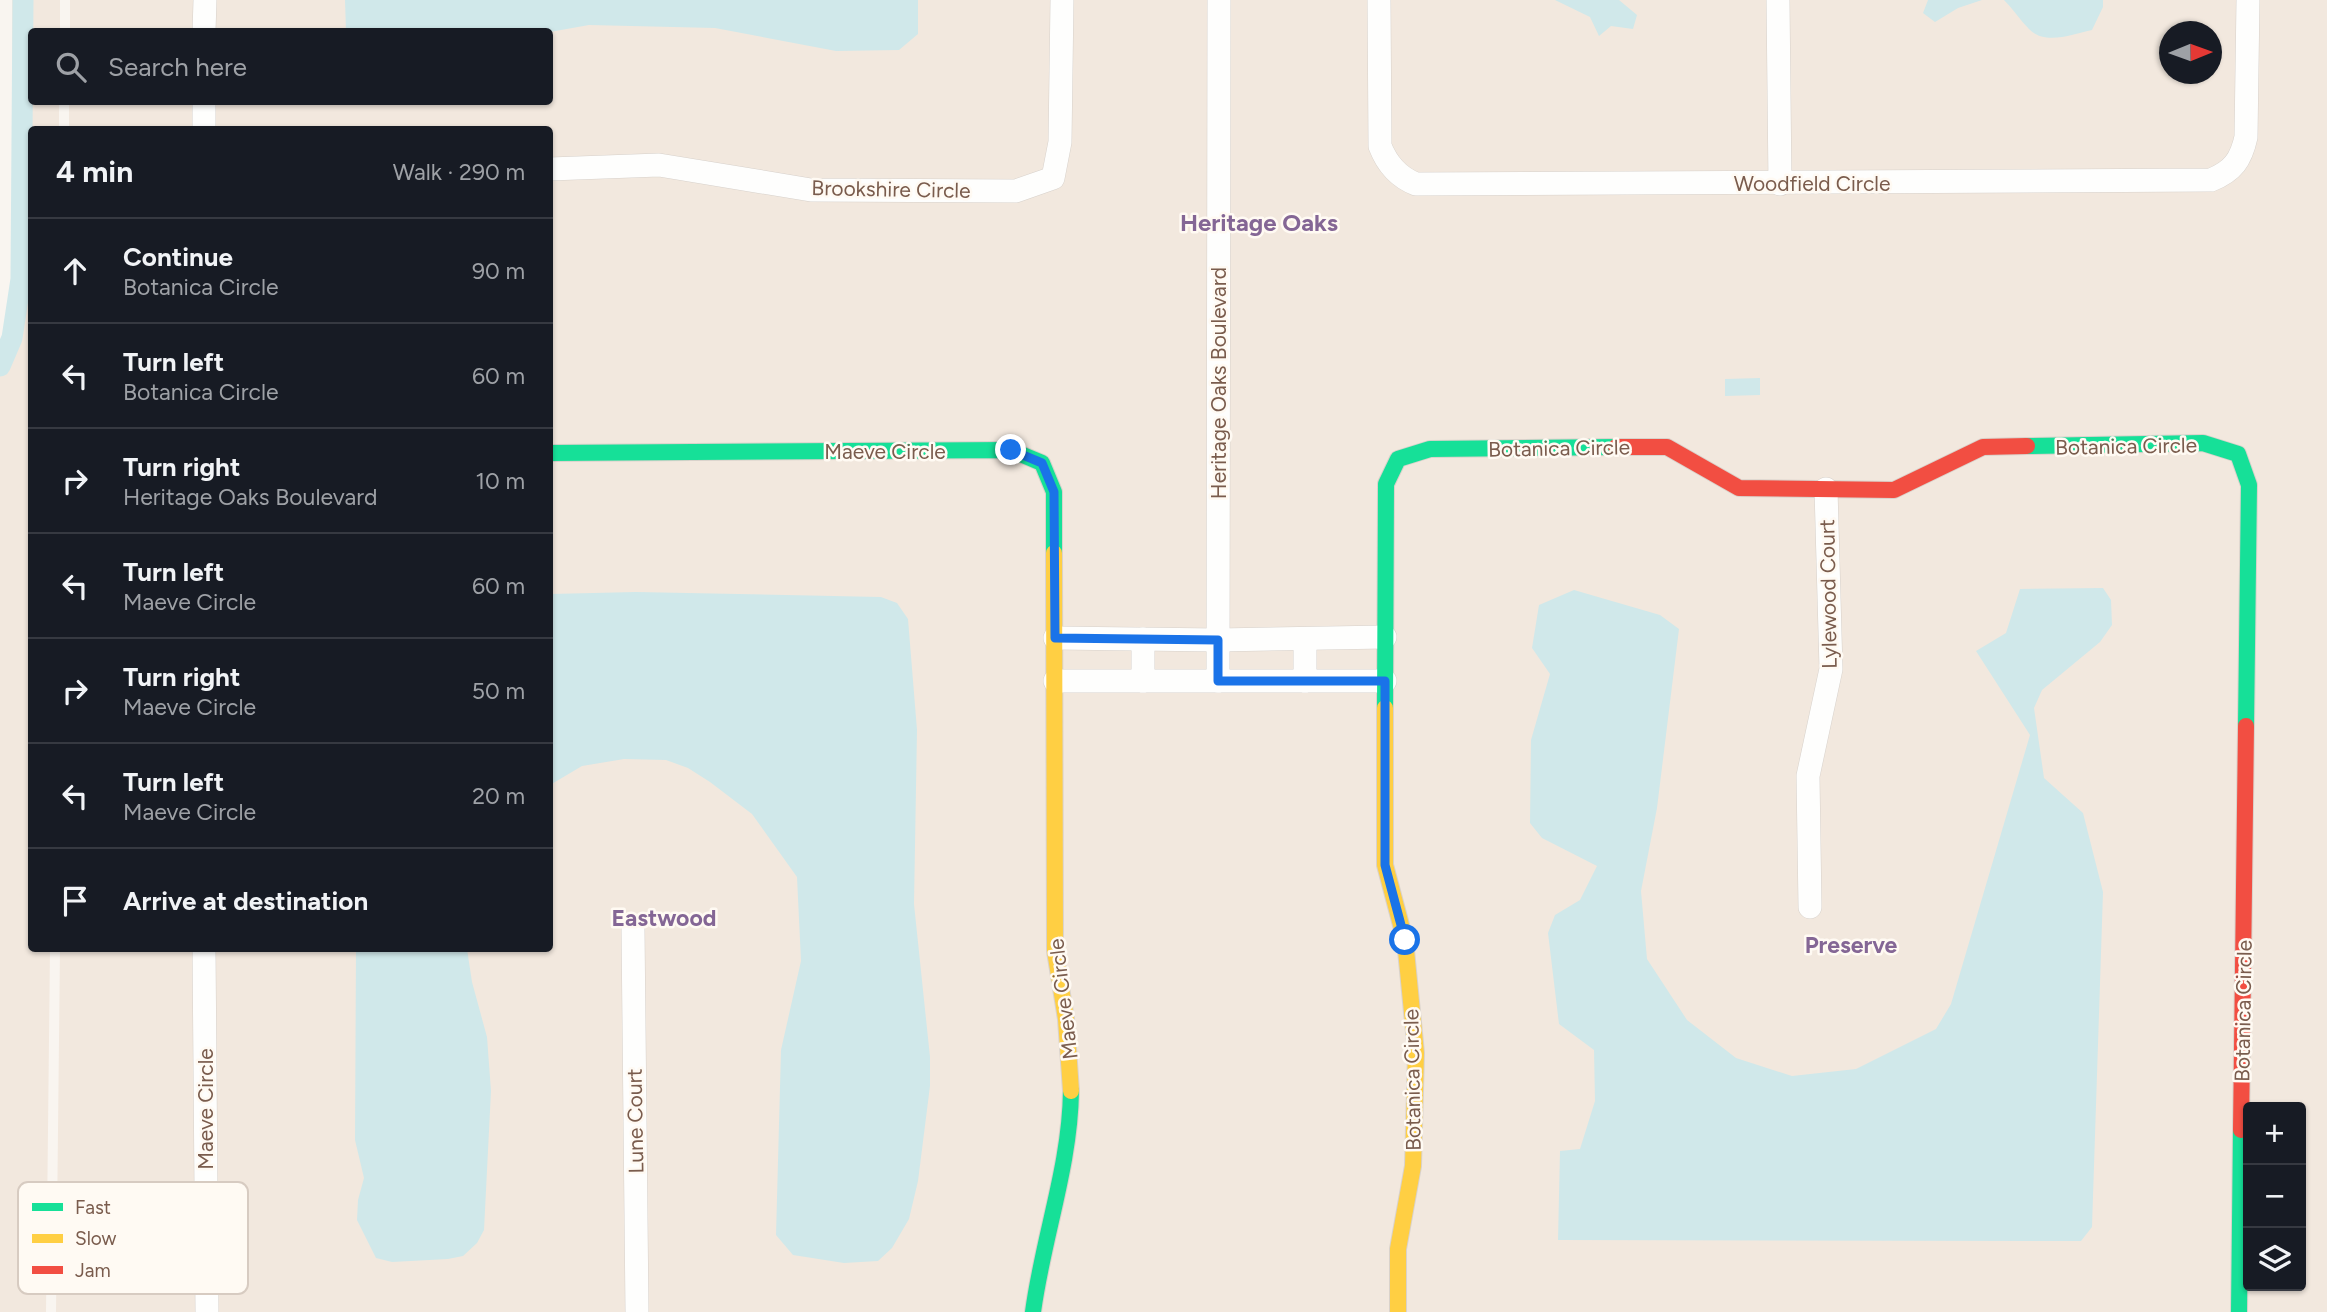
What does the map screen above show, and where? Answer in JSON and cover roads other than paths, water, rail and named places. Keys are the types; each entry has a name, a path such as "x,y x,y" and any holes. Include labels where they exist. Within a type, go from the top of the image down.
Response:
{"street":[{"path":"204,28 205,0"},
{"name":"Brookshire Circle","path":"553,169 659,165 811,190 1016,191 1053,178 1060,142 1062,0"},
{"name":"Heritage Oaks Boulevard","path":"1218,681 1219,0"},
{"name":"Woodfield Circle","path":"1379,0 1380,146 1385,159 1406,180 1416,184 2211,180 2235,167 2243,153 2246,137 2248,0"},
{"path":"1778,0 1780,184"},
{"path":"204,105 204,126"},
{"name":"Botanica Circle","path":"1398,1312 1398,1249 1413,1166 1416,1053 1405,940 1385,865 1386,484 1398,459 1430,449 1667,447 1739,488 1894,490 1983,447 2203,443 2238,454 2249,485 2239,1312"},
{"name":"Maeve Circle","path":"553,453 1011,450 1042,463 1054,492 1055,951 1069,1024 1072,1079 1069,1133 1058,1199 1035,1294 1034,1312"},
{"name":"Lylewood Court","path":"1810,907 1808,776 1831,669 1826,489"},
{"path":"1055,638 1218,640 1385,637"},
{"path":"1143,639 1143,681"},
{"path":"1305,639 1305,681"},
{"path":"1055,681 1385,681"},
{"name":"Lune Court","path":"633,929 637,1312"},
{"name":"Maeve Circle","path":"204,952 206,1182"},
{"name":"Maeve Circle","path":"207,1294 207,1312"}],"water":[{"path":"345,0 918,0 918,34 899,50 836,51 715,28 589,25 553,31 553,28 346,28"},
{"path":"1555,0 1619,0 1637,15 1633,29 1611,26 1599,36 1590,17"},
{"path":"1928,0 1982,0 1958,8 1935,22 1923,13"},
{"path":"2004,0 2103,0 2103,7 2092,30 2051,38 2043,37 2029,29"},
{"path":"1760,378 1760,395 1725,396 1725,379"},
{"path":"2103,588 2111,600 2112,625 2100,642 2042,690 2034,708 2044,778 2083,813 2103,892 2092,1227 2081,1241 1558,1240 1560,1151 1580,1149 1595,1101 1594,1050 1559,1024 1548,933 1555,915 1580,900 1597,866 1542,838 1530,823 1531,740 1550,674 1532,648 1539,605 1574,590 1660,615 1679,629 1657,808 1641,891 1647,959 1687,1020 1736,1058 1792,1076 1856,1069 1936,1029 1951,1004 2030,735 1976,651 2006,633 2020,589"},
{"path":"636,592 881,597 897,603 908,619 917,730 914,904 930,1057 930,1086 918,1181 909,1219 892,1248 878,1261 844,1263 793,1255 776,1235 781,1050 801,961 797,877 752,814 688,768 666,760 624,759 582,766 553,783 553,594"},
{"path":"356,952 467,952 472,982 487,1037 491,1091 484,1230 477,1243 463,1256 448,1259 392,1262 376,1258 357,1220 358,1200 364,1178 355,1140"}],"waterway":[{"path":"0,366 12,338 21,279 23,0"}],"district":[{"name":"Heritage Oaks","path":"1259,222"},
{"name":"Eastwood","path":"664,918"},
{"name":"Preserve","path":"1851,945"}]}
